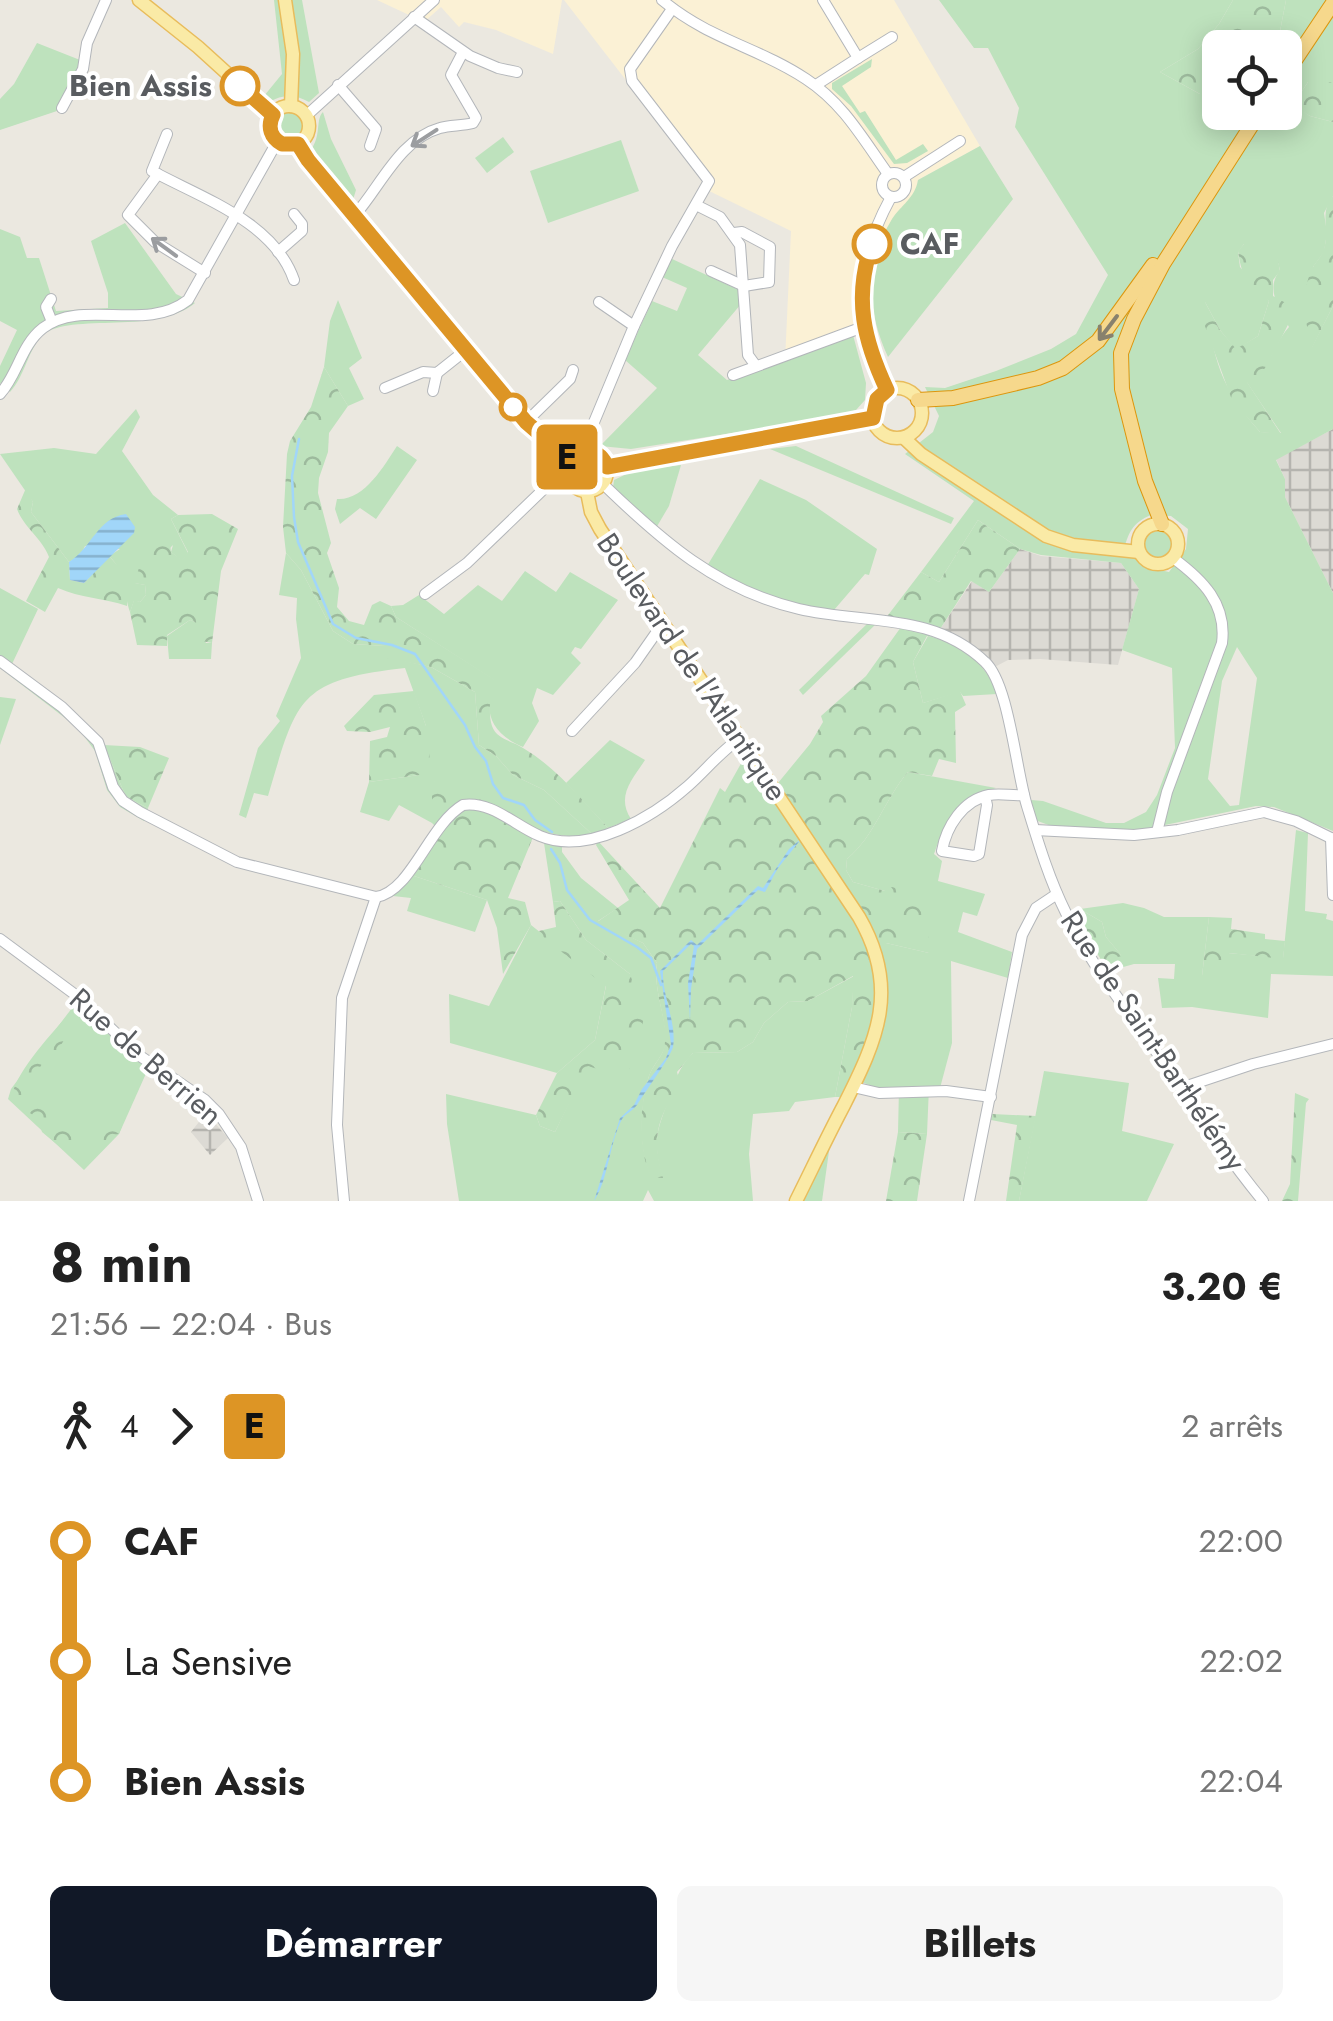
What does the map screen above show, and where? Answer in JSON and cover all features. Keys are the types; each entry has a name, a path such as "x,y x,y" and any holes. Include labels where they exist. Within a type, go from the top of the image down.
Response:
{"highway":[{"path":"1302,49 1333,2"},
{"path":"1162,524 1144,481 1122,389 1122,354 1154,280 1248,130"},
{"path":"918,400 953,398 1038,378 1086,353 1106,332 1227,163"}],"main road":[{"path":"139,0 273,115"},
{"path":"285,0 293,54 291,106"},
{"path":"291,106 306,116 309,128 298,144 288,146 278,142 271,132 273,115 291,106"},
{"path":"298,144 526,422 576,456 601,456 607,467 603,484 588,492 575,488 567,476 576,456"},
{"path":"904,438 917,428 922,415 918,400 908,390 887,390 877,399 873,418 886,435 904,438 1024,523 1059,541 1097,546 1139,544"},
{"path":"607,467 873,418"},
{"path":"917,428 936,464"},
{"name":"Boulevard de l'Atlantique","path":"588,492 591,512 600,529 868,933 882,978 876,1034 796,1201"},
{"path":"1162,524 1176,535 1178,546 1174,558 1154,564 1139,544 1148,526 1162,524"}],"street":[{"path":"62,108 83,69 86,42 106,0"},
{"path":"306,116 434,0"},
{"path":"662,0 705,32 790,68 816,85 856,126 888,174"},
{"path":"823,0 858,58"},
{"path":"576,456 672,246 710,180 632,81 630,69 672,9"},
{"path":"414,18 463,52 517,72"},
{"path":"816,85 892,37"},
{"path":"355,216 393,164 421,139 441,128 472,123 476,118 452,79 463,52"},
{"path":"338,85 376,129 370,146"},
{"path":"166,134 152,170 258,229 290,267 294,280"},
{"path":"904,177 960,141"},
{"path":"0,394 32,337 52,322 163,313 188,300 278,142"},
{"path":"898,173 904,177 906,186 903,194 891,197 882,188 882,180 888,174 898,173"},
{"path":"158,174 128,215 155,242 205,273"},
{"path":"887,390 862,328 860,296 863,274 891,197"},
{"path":"696,206 720,217 734,232 744,257 748,355 756,366"},
{"path":"278,252 300,235 302,224 294,214"},
{"path":"711,271 744,286 769,282 770,247 742,232 734,232"},
{"path":"51,298 46,307 52,322"},
{"path":"599,302 634,326"},
{"path":"733,374 862,328"},
{"path":"433,391 438,373 466,350"},
{"path":"526,422 570,379 573,370"},
{"path":"385,388 423,372 438,373"},
{"path":"425,594 467,563 549,484 567,476"},
{"name":"Rue de Saint-Barthélémy","path":"603,484 649,530 733,584 800,609 912,624 974,652 989,664 997,678 1034,830 1057,894 1082,943 1263,1201"},
{"path":"1157,832 1163,804 1222,643 1224,627 1217,601 1174,558"},
{"path":"572,732 663,624"},
{"path":"0,661 90,733 122,801 238,862 376,897 393,890 437,828 463,805 473,803 488,808 553,840 587,840 657,810 739,739"},
{"path":"985,796 988,804 979,854 942,851 957,816 985,796 1024,795"},
{"path":"1034,830 1134,835 1264,812 1296,821 1332,838 1333,895"},
{"path":"969,1201 1022,936 1036,908 1057,894"},
{"path":"344,1201 336,1125 341,1012 376,897"},
{"name":"Rue de Berrien","path":"0,939 76,996 149,1063 220,1114 241,1148 258,1201"},
{"path":"1181,1088 1253,1064 1333,1044"},
{"path":"853,1087 879,1092 946,1091 991,1097"}],"shaded area":[{"path":"377,0 562,0 553,54 496,30 464,22 459,27 441,7 424,22"},
{"path":"564,0 894,0 980,146 918,180 871,292 875,327 785,361 791,231 701,187 704,181"},
{"path":"1333,429 1333,593 1285,497 1285,479 1276,459"},
{"path":"1020,549 1041,556 1121,563 1139,589 1118,665 1008,660 987,671 935,637 972,581 989,592"},
{"path":"206,1113 228,1138 210,1155 191,1132"}],"green space":[{"path":"274,0 302,0 319,93 309,102 289,96 269,102 264,96 282,74"},
{"path":"939,0 1233,0 1214,30 1202,30 1198,49 1160,72 1202,95 1202,130 1302,130 1302,111 1333,122 1333,196 1324,213 1324,252 1313,267 1312,347 1333,306 1333,429 1276,460 1285,479 1285,497 1333,593 1333,831 1274,807 1256,806 1141,830 1054,827 1035,820 1031,800 1106,823 1124,823 1146,812 1157,795 1175,748 1172,668 1122,650 1139,589 1121,563 1041,555 1020,549 978,520 939,582 921,572 974,501 905,454 933,432 939,416 925,387 945,388 996,371 1051,349 1076,334 1108,275 1015,127 1019,108 988,48 974,48","holes":["1244,244 1276,255 1280,270 1274,292 1289,327 1266,364 1246,381 1281,433 1260,432 1227,386 1212,341 1205,302 1236,350 1258,336 1269,301 1240,267 1238,252","1151,515 1171,516 1188,529 1186,549 1169,572 1123,553 1132,530","1237,647 1257,678 1239,805 1230,806 1208,779 1222,681"]},
{"path":"1233,0 1286,0 1280,30 1214,30"},
{"path":"1286,0 1333,0 1333,82 1308,82 1302,91 1302,30 1280,30"},
{"path":"37,43 80,60 79,64 57,111 0,130 0,99 14,84"},
{"path":"1202,44 1201,107 1200,94 1160,72"},
{"path":"872,59 871,67 842,86 860,113 865,111 896,160 923,144 928,151 907,163 894,164 851,106 832,89 832,83"},
{"path":"1308,82 1333,82 1333,122 1302,112 1302,91"},
{"path":"290,112 300,116 304,126 300,136 290,140 280,136 276,126 280,116"},
{"path":"323,112 331,139 356,190 352,203 310,151"},
{"path":"503,137 514,152 487,173 475,158"},
{"path":"621,140 639,191 548,223 530,171"},
{"path":"980,146 1013,199 888,357 876,322 872,288 883,236 918,180"},
{"path":"1333,196 1333,306 1312,348 1306,289 1324,249 1327,208"},
{"path":"125,223 176,294 195,303 157,319 52,330 40,338 10,392 0,383 0,366 17,330 0,321 0,229 20,237 27,258 39,258 56,311 108,308 108,293 91,241"},
{"path":"1262,241 1277,255 1280,271 1273,280 1273,296 1284,302 1292,316 1263,371 1247,382 1281,434 1260,432 1232,400 1198,307 1199,301 1205,302 1236,349 1258,336 1269,301 1247,281 1238,251 1244,244"},
{"path":"670,258 741,291 741,304 698,355 727,380 853,335 866,383 865,400 856,410 834,417 631,449 600,446 657,388 625,360 652,301 677,311 687,288 662,277"},
{"path":"338,300 362,358 349,368 364,399 348,406 324,367 330,321"},
{"path":"324,367 348,406 329,433 318,493 331,543 327,553 339,588 337,607 349,621 364,625 372,605 380,601 391,606 396,617 495,680 490,709 494,731 547,765 608,828 593,835 544,790 513,775 479,745 475,692 431,667 382,657 385,646 353,644 333,631 301,570 286,553 283,527 290,441 311,407"},
{"path":"136,409 140,417 122,451 153,495 178,515 171,519 188,553 182,561 171,552 173,545 135,583 145,585 146,595 140,602 134,601 130,612 122,576 109,556 120,549 85,546 80,556 69,562 31,512 33,502 0,454 54,448 96,454"},
{"path":"397,446 417,460 376,519 360,508 340,524 335,509 337,499 364,488"},
{"path":"796,446 954,518 951,524 770,449"},
{"path":"587,457 597,461 601,471 597,481 587,485 577,481 573,471 577,461"},
{"path":"681,465 669,506 656,528 613,488 614,480 635,470"},
{"path":"760,479 806,500 877,549 869,575 865,574 828,617 742,593 707,577 712,570 707,566"},
{"path":"26,488 33,502 31,512 69,562 70,580 84,583 109,556 128,577 127,606 58,588 45,612 26,601 49,557 17,509"},
{"path":"212,514 238,529 221,571 212,643 191,639 195,622 190,620 167,635 167,646 137,645 130,612 134,600 140,602 146,595 145,585 134,583 144,553 169,536 171,552 182,560 188,552 171,519 178,515"},
{"path":"978,520 1020,549 989,592 971,581 935,637 927,636 913,662 923,703 960,691 966,705 955,712 956,763 939,759 932,776 908,772 865,840 847,859 846,870 853,882 885,891 892,887 929,898 929,953 886,943 867,943 873,984 869,1022 859,1060 842,1097 835,1097 852,1007 853,976 808,1001 788,1002 764,1023 753,1042 737,1052 693,1053 677,1072 680,1083 659,1128 663,1178 651,1177 641,1127 646,1088 665,1041 657,963 643,943 597,922 629,900 596,845 598,841 660,908 720,788 725,792 752,744 778,783 810,744 823,722 821,716 866,676 901,627 882,623 921,572 939,582"},
{"path":"1158,531 1168,535 1172,545 1168,555 1158,559 1148,555 1144,545 1148,535"},
{"path":"286,553 301,570 333,631 353,644 386,646 383,656 431,667 475,692 479,745 513,775 544,790 593,835 572,836 531,827 433,781 432,823 399,805 389,821 360,812 369,782 419,775 426,726 405,668 342,679 307,700 286,737 268,796 254,793 246,818 239,815 258,748 280,721 276,716 301,658 297,598 279,595"},
{"path":"525,571 556,592 570,572 618,600 581,649 575,647 571,653 581,663 553,695 537,688 532,703 539,721 523,747 504,736 492,721 489,703 494,680 396,617 391,606 403,605 419,595 444,614 478,585 502,601"},
{"path":"0,588 38,609 12,664 104,745 126,797 148,808 144,821 120,807 107,790 95,751 78,728 0,668"},
{"path":"190,620 206,643 212,643 211,659 169,659 167,636"},
{"path":"869,622 878,622 803,695 799,690"},
{"path":"928,636 970,656 986,673 997,694 963,696 960,692 923,703 913,662"},
{"path":"414,691 426,726 431,770 369,782 370,741 387,737 390,727 370,732 347,731 344,726 374,695"},
{"path":"0,697 16,699 0,745"},
{"path":"610,740 645,760 625,795 631,819 608,828 566,783"},
{"path":"104,745 140,747 169,758 148,808 126,797"},
{"path":"908,772 996,788 971,798 955,811 934,854 942,861 938,881 985,894 977,916 963,912 958,932 1012,952 1008,978 951,961 952,1043 940,1088 929,1087 927,1134 898,1132 899,1088 879,1089 852,1078 867,943 886,943 929,953 885,891 853,882 846,870 847,859 865,840"},
{"path":"432,780 501,808 536,830 508,898 525,902 531,925 503,974 497,928 487,900 411,875 440,831 432,823"},
{"path":"1296,830 1308,833 1305,911 1327,914 1326,919 1333,921 1333,976 1271,974 1268,1018 1192,1007 1162,1008 1158,978 1174,979 1175,964 1134,964 1109,971 1102,961 1121,955 1106,937 1102,922 1080,909 1123,903 1164,917 1209,917 1202,976 1228,953 1283,958"},
{"path":"544,843 562,847 581,878 618,908 598,921 643,943 657,963 666,1041 649,1076 642,1127 644,1154 652,1177 662,1177 657,1148 660,1124 680,1071 693,1053 737,1052 753,1042 764,1023 788,1002 808,1001 854,976 835,1097 795,1102 789,1111 753,1114 749,1154 753,1201 654,1201 648,1190 643,1201 459,1201 446,1094 536,1115 540,1126 555,1132 630,974 586,940 560,901 553,902"},
{"path":"411,875 487,900 475,932 407,911 411,898 393,896"},
{"path":"560,901 586,940 630,974 644,1016 638,1050 625,1078 588,1066 555,1132 540,1126 536,1115 557,1073 595,1040 606,986 539,931 556,927 553,902"},
{"path":"1085,912 1102,922 1106,937 1122,956 1102,961 1075,919"},
{"path":"1209,917 1232,918 1231,929 1285,941 1283,959 1229,953 1228,980 1202,976"},
{"path":"531,925 606,985 595,1040 557,1073 450,1043 449,994 489,1006"},
{"path":"75,1004 148,1069 119,1134 84,1170 8,1099 11,1089"},
{"path":"74,1014 78,1019 74,1031 52,1059 42,1064 27,1087 35,1097 56,1100 69,1126 86,1135 94,1136 104,1128 103,1115 109,1105 126,1115 119,1134 110,1135 97,1151 70,1153 42,1132 38,1118 12,1102 17,1082 32,1058 65,1018"},
{"path":"1044,1071 1129,1083 1122,1131 1174,1144 1147,1201 1019,1201"},
{"path":"1295,1093 1309,1099 1298,1201 1282,1201 1290,1184"},
{"path":"992,1114 1036,1116 1019,1201 1006,1201 1017,1125 991,1120"},
{"path":"898,1132 927,1134 917,1201 886,1201"},
{"path":"831,1137 822,1201 799,1201"}],"water":[{"path":"126,514 135,527 134,533 84,583 70,580 69,562 108,521"},
{"path":"802,838 765,892 758,890 697,949 690,1021 688,983 694,946 691,944 663,971 673,1047 637,1105 621,1121 594,1201 620,1118 634,1105 671,1044 660,971 691,940 697,945 758,886 763,888 789,849"}],"waterway":[{"path":"299,439 292,476 298,542 333,624 356,638 415,654 465,725 503,798 524,805 535,820 552,832"},
{"path":"551,849 560,863 567,890 590,920 651,958 661,985"}],"bus line":[{"name":"E","path":"240,86 273,115 273,138 288,146 298,144 526,422 570,460 588,450 601,456 607,467 873,418 877,399 887,390 862,328 860,309 863,274 872,244"}],"place":[{"name":"Bien Assis","path":"240,86"},
{"name":"CAF","path":"872,244"}]}
